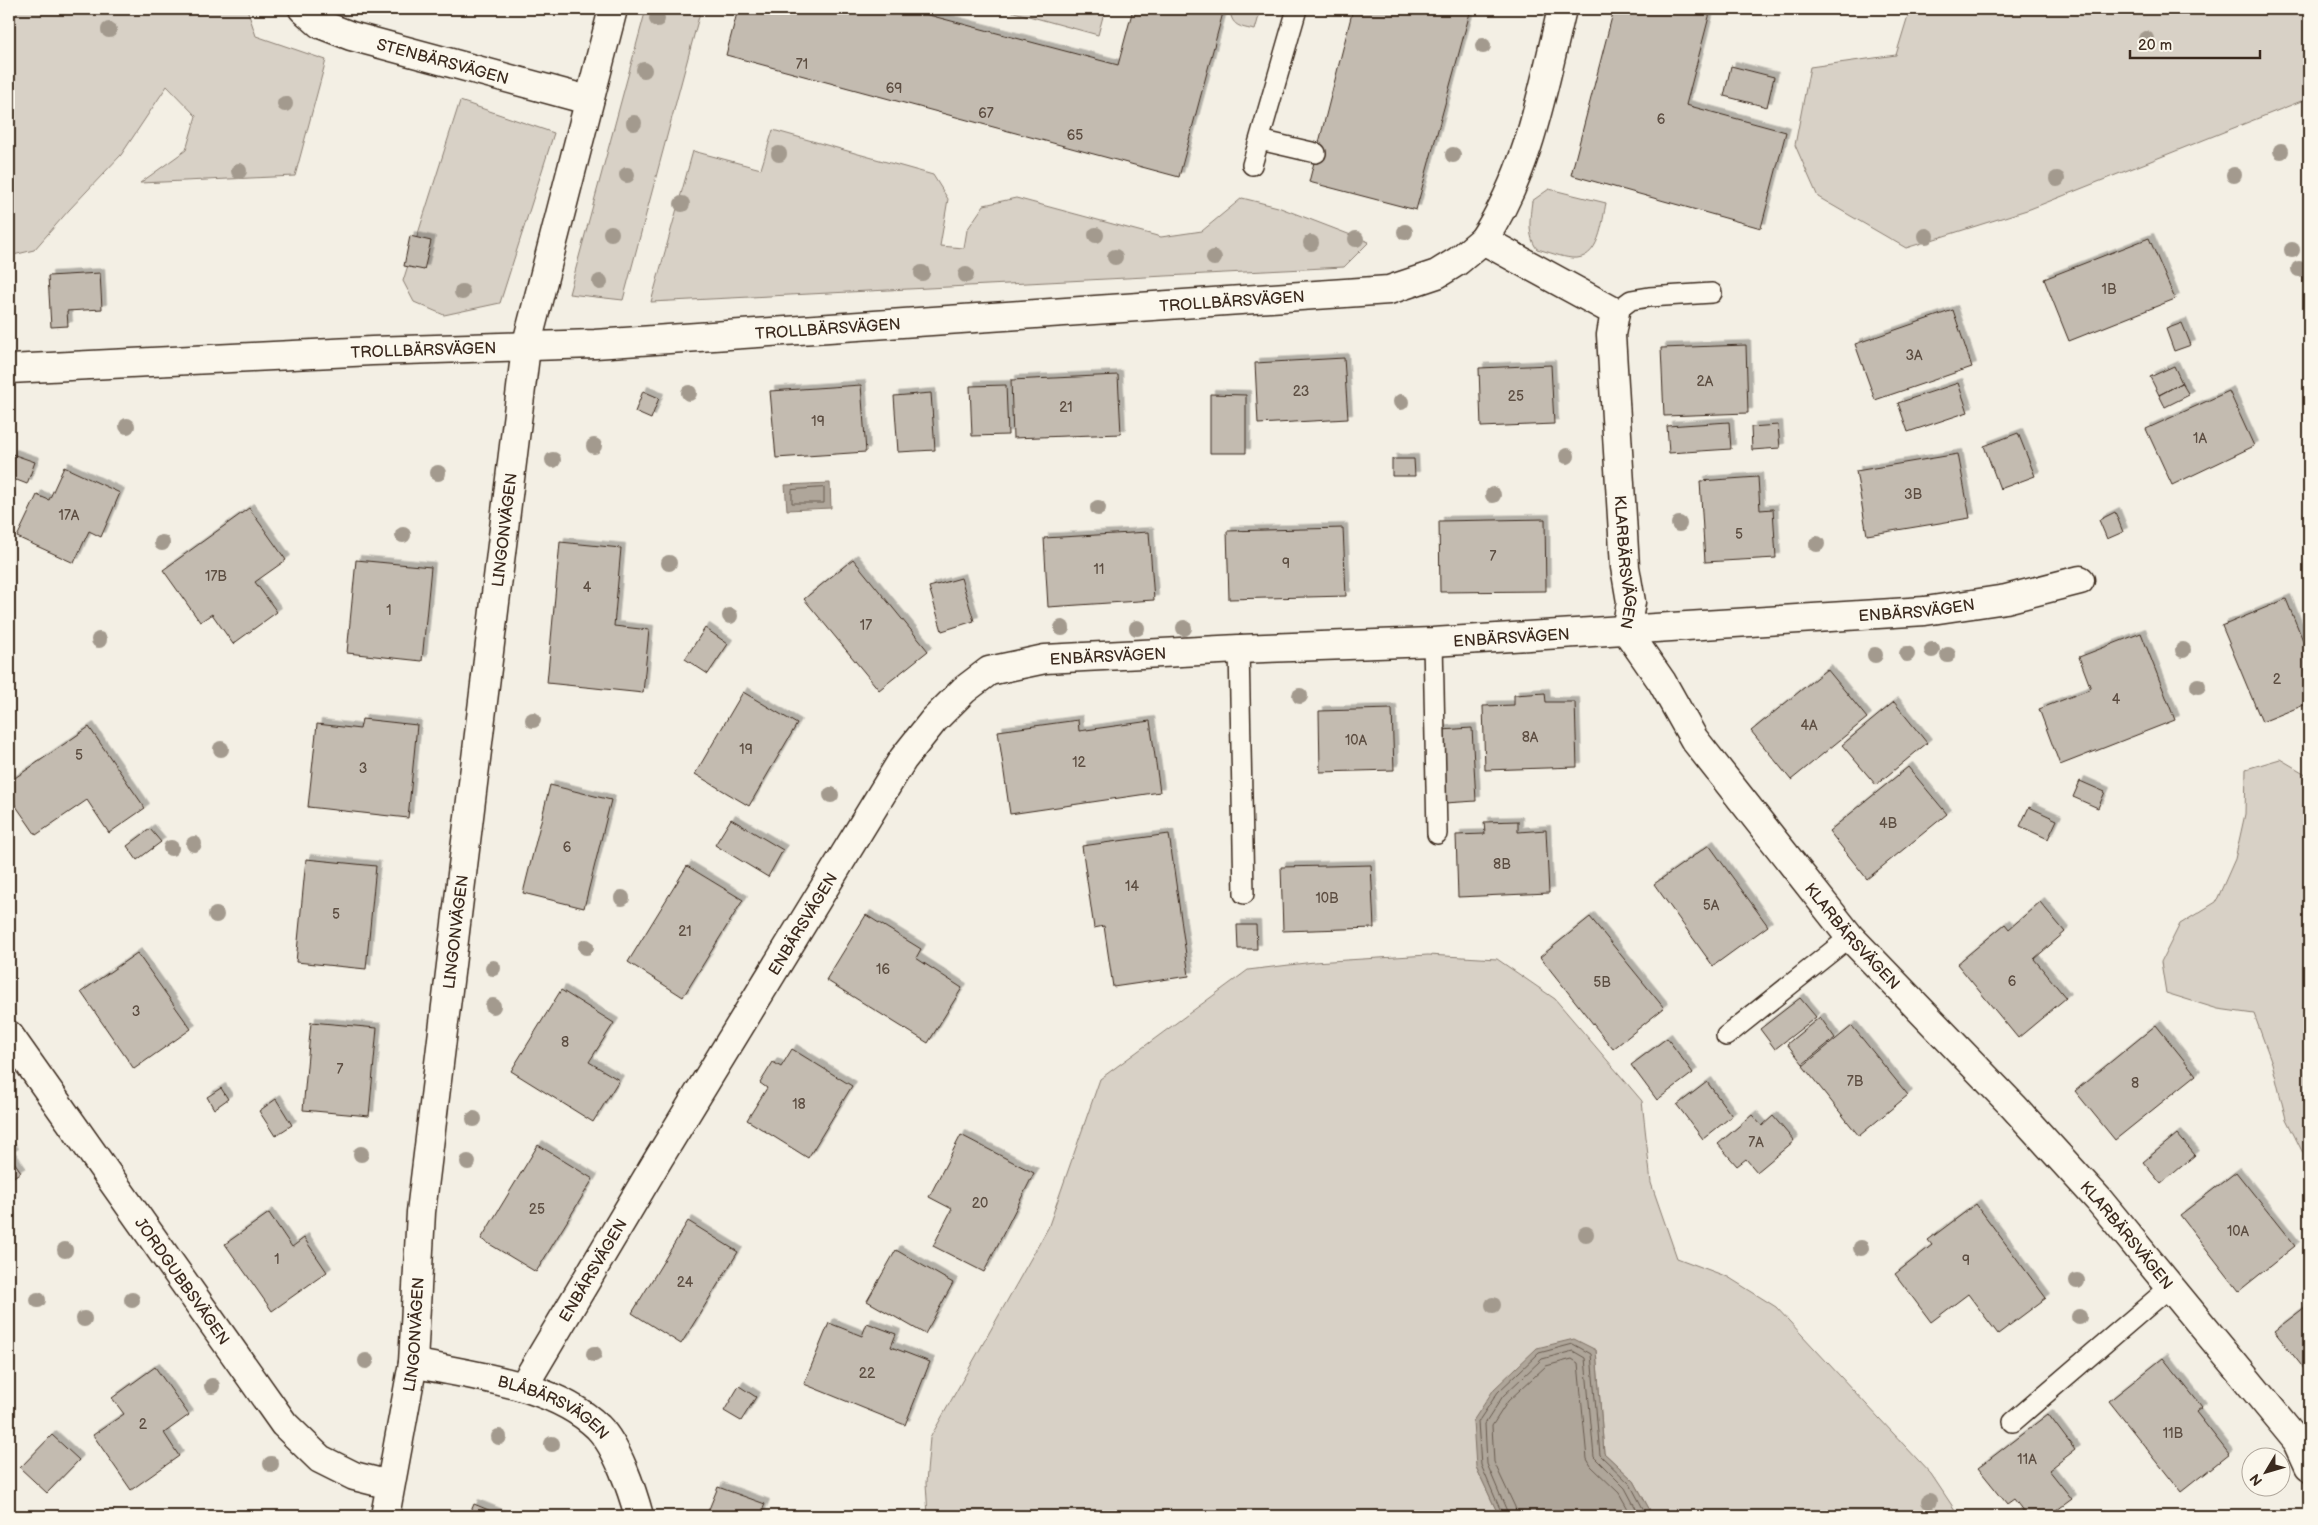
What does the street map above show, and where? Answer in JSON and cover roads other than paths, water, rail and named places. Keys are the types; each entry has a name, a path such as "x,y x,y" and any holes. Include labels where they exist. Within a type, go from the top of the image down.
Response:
{"street":[{"name":"STENBÄRSVÄGEN","path":"303,9 320,24 351,36 588,100"},
{"path":"526,347 588,100 613,9"},
{"name":"TROLLBÄRSVÄGEN","path":"9,369 372,352 526,347 1389,290 1437,274 1458,261 1483,240 1507,199 1536,119 1562,9"},
{"path":"1483,240 1615,312"},
{"name":"KLARBÄRSVÄGEN","path":"1615,312 1611,335 1625,567 1631,602 1626,630 1662,682 1694,739 1850,937 2062,1159 2298,1442 2309,1466"},
{"name":"LINGONVÄGEN","path":"386,1516 413,1363 421,1212 526,347"},
{"name":"ENBÄRSVÄGEN","path":"523,1387 664,1150 903,759 934,720 964,690 989,671 1045,659 1433,642 1925,610 2006,599 2080,580"},
{"name":"JORDGUBBSVÄGEN","path":"9,1035 284,1424 320,1459 354,1476 390,1485"},
{"name":"BLÅBÄRSVÄGEN","path":"413,1363 523,1387 562,1402 598,1427 612,1446 639,1516"}],"lane":[{"path":"1252,165 1297,9"},
{"path":"1260,140 1316,152"},
{"path":"1615,312 1631,300 1712,293"},
{"path":"1433,642 1436,834"},
{"path":"1239,649 1244,894"},
{"path":"1726,1036 1850,937"},
{"path":"2013,1422 2170,1287"}],"water":[{"path":"830,483 831,508 787,510 785,485"},
{"path":"1574,1339 1596,1350 1604,1453 1634,1481 1653,1516 1499,1516 1476,1467 1473,1421 1494,1389 1537,1348"}]}
